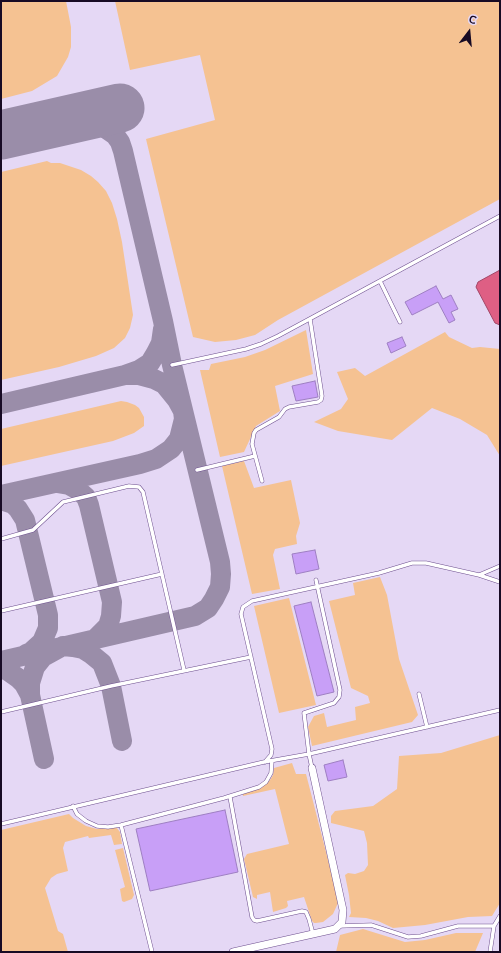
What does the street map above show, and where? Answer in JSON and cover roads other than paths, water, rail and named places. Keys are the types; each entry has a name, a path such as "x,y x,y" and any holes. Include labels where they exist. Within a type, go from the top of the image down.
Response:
{"street":[{"path":"233,952 256,949 335,929 342,922 344,910 312,768"}],"lane":[{"path":"172,365 254,346 278,336 500,216"},
{"path":"380,281 400,322"},
{"path":"262,481 252,444 256,430 279,417 285,409 289,407 318,402 321,400 322,396 310,319"},
{"path":"197,470 255,456"},
{"path":"1,539 33,530 63,502 129,486 139,487 143,492 184,670"},
{"path":"264,762 271,755 272,749 242,614 243,606 252,601 379,573 412,563 426,563 479,575 500,582"},
{"path":"479,575 500,566"},
{"path":"1,611 162,574"},
{"path":"312,768 304,713 334,703 339,697 340,690 316,580"},
{"path":"1,712 111,686 251,657"},
{"path":"419,694 427,727"},
{"path":"1,824 264,762 309,754 500,710"},
{"path":"73,806 77,814 86,821 97,826 108,827 121,825 259,788 266,782 271,773 272,761"},
{"path":"230,796 252,917 257,921 302,911 306,912 313,934"},
{"path":"121,825 152,952"},
{"path":"490,952 494,926 500,916"},
{"path":"338,926 371,925 408,937 421,936 458,926 494,926"}]}
